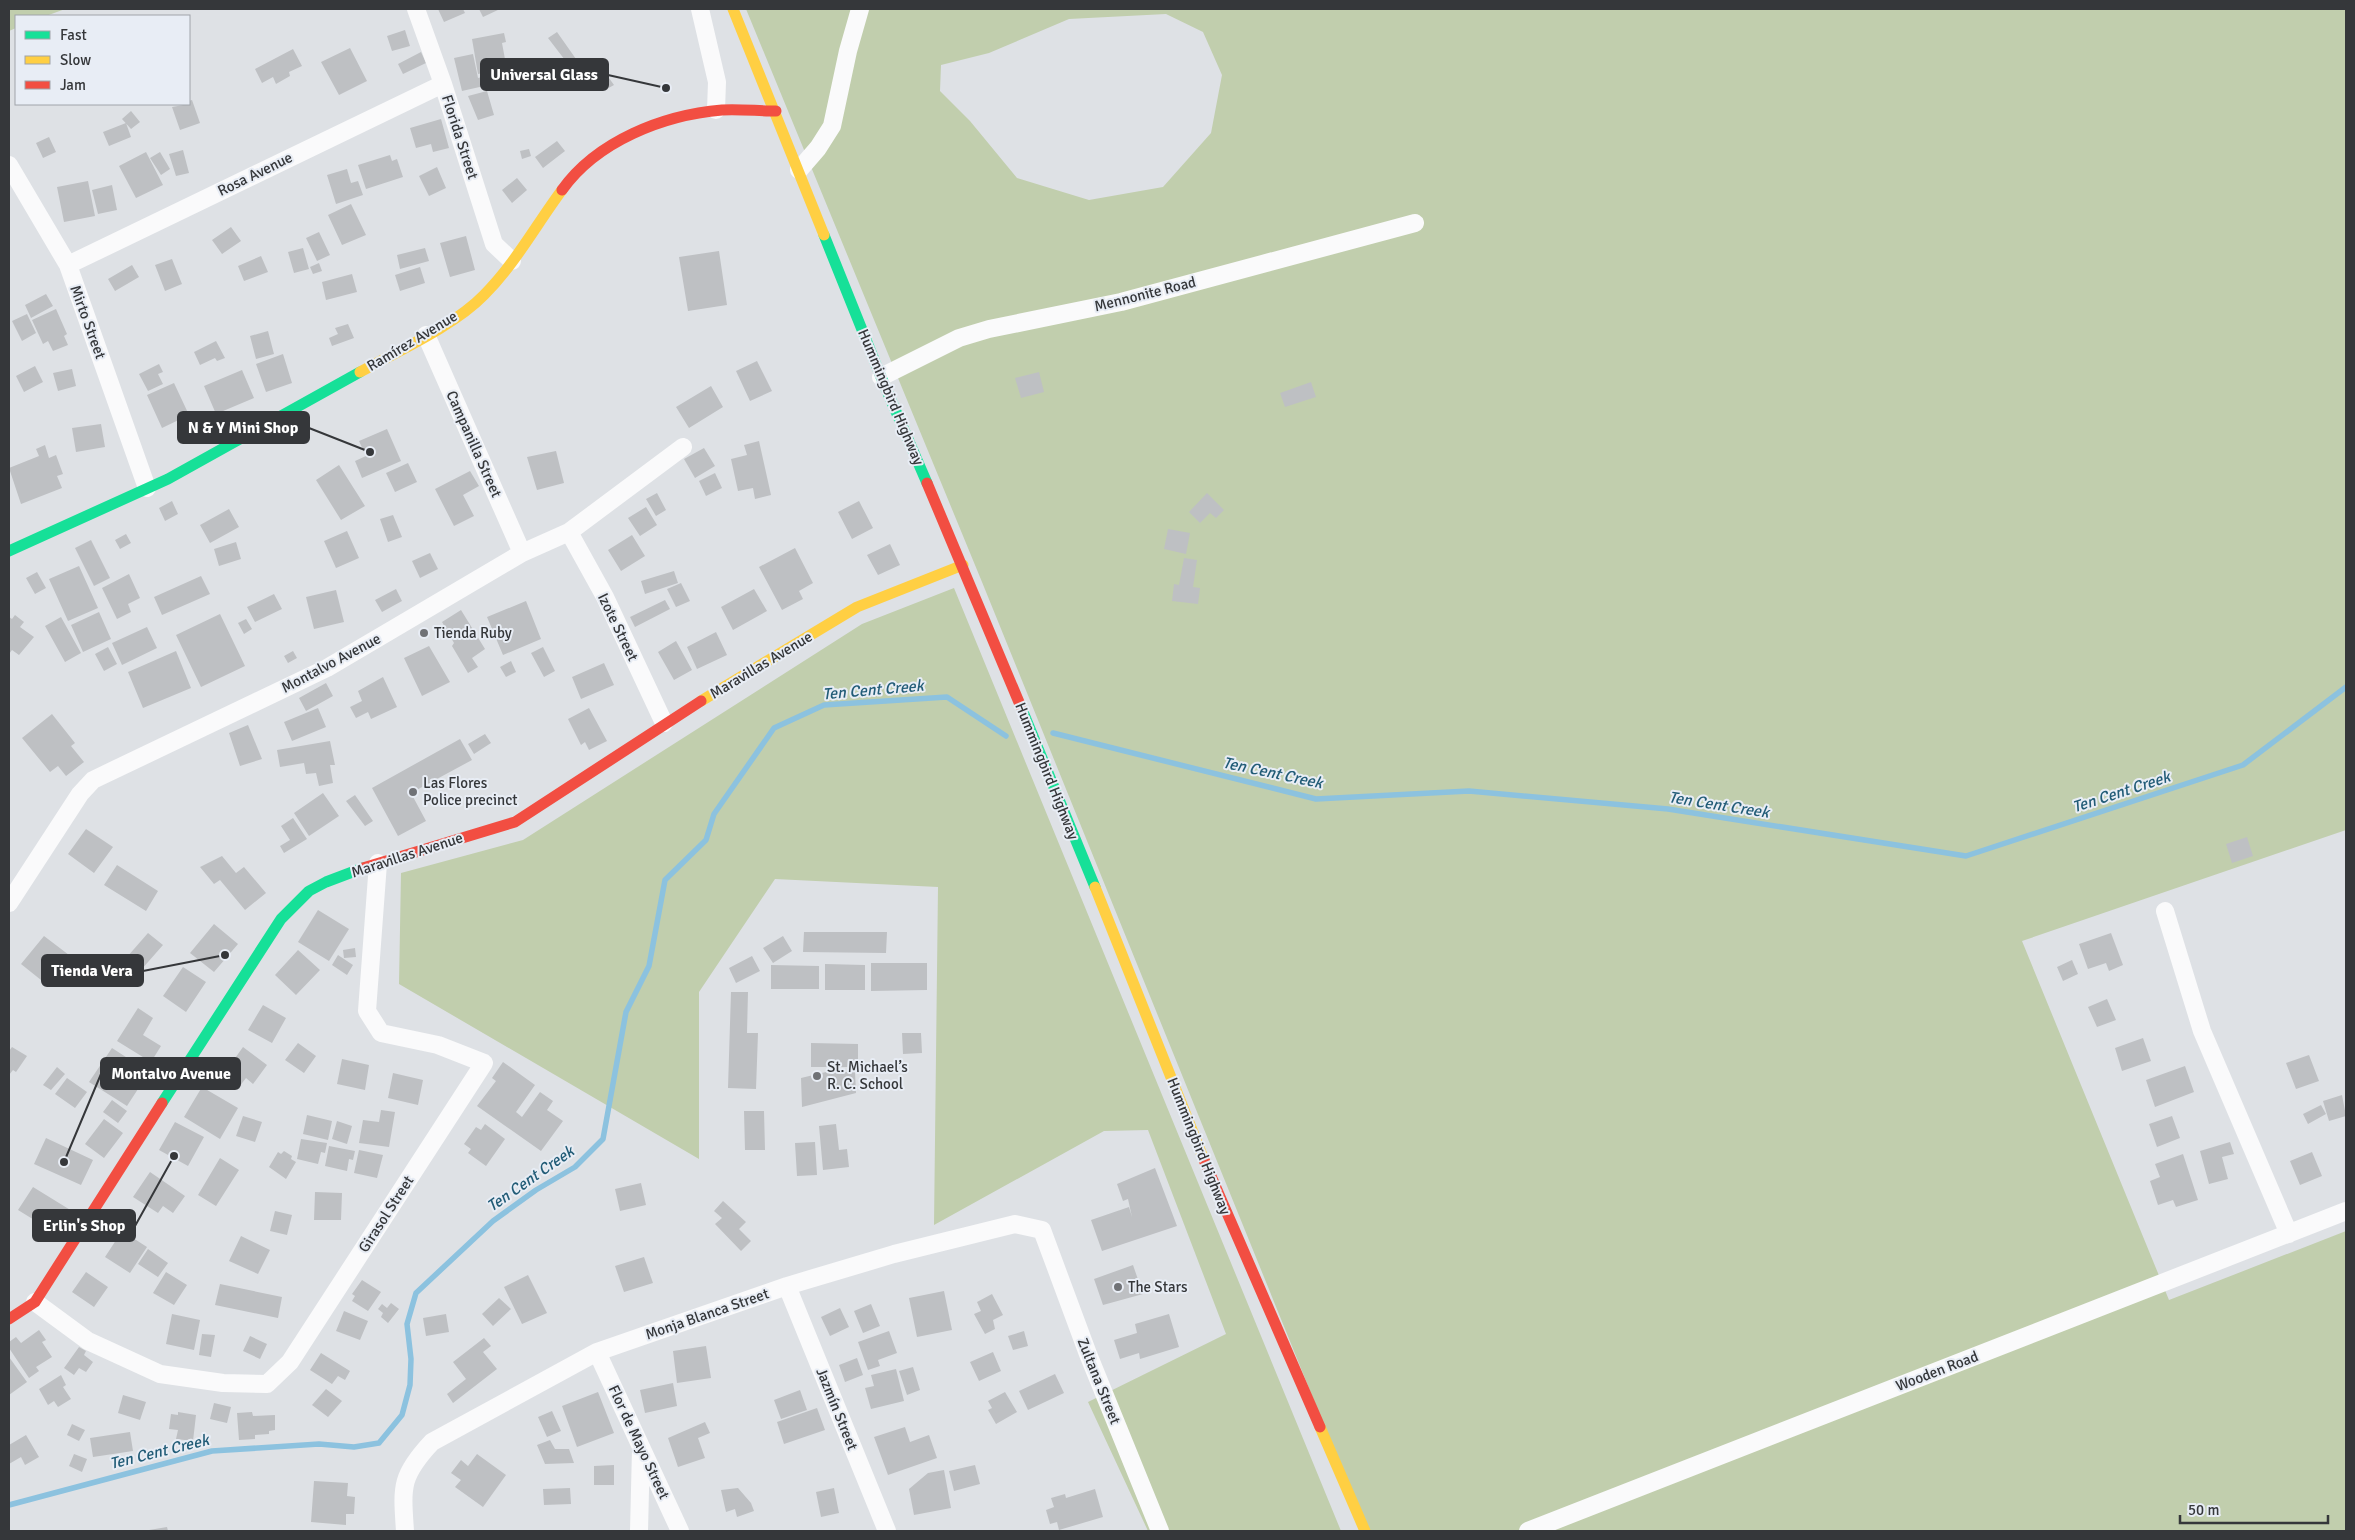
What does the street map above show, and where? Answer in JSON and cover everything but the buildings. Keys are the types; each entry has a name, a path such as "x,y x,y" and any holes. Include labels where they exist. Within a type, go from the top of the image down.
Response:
{"street":[{"name":"Florida Street","path":"416,9 443,84 494,244 512,261"},
{"path":"700,9 717,82 716,110"},
{"name":"Hummingbird Highway","path":"733,9 776,111 881,377 963,565 1153,1030 1195,1140 1365,1531"},
{"path":"799,170 818,148 832,126 848,52 860,9"},
{"name":"Rosa Avenue","path":"68,265 443,84"},
{"name":"Ramírez Avenue","path":"9,551 168,479 426,335 483,296 512,261 578,171 604,148 645,131 716,110 776,111"},
{"name":"Mirto Street","path":"9,165 68,265 147,488"},
{"name":"Mennonite Road","path":"881,377 958,338 989,329 1121,302 1414,223"},
{"name":"Campanilla Street","path":"426,335 522,553"},
{"name":"Montalvo Avenue","path":"9,903 80,794 93,780 327,668 522,553 569,532 683,448"},
{"name":"Izote Street","path":"569,532 605,597 664,723"},
{"name":"Maravillas Avenue","path":"9,1318 35,1302 281,920 309,891 326,882 378,863 515,822 664,723 857,607 963,565"},
{"name":"Girasol Street","path":"35,1302 88,1341 160,1374 223,1383 267,1384 290,1362 484,1062 438,1046 381,1033 367,1011 378,863"},
{"path":"2165,911 2202,1031 2289,1234"},
{"name":"Wooden Road","path":"1528,1531 2346,1212"},
{"name":"Monja Blanca Street","path":"405,1531 403,1502 406,1477 416,1460 432,1442 597,1352 787,1286 894,1254 1015,1224 1042,1230"},
{"name":"Zultana Street","path":"1042,1230 1088,1354 1160,1531"},
{"name":"Jazmín Street","path":"787,1286 887,1531"},
{"name":"Flor de Mayo Street","path":"597,1352 680,1531"},
{"path":"639,1531 641,1446"}],"green space":[{"path":"9,9 65,9 49,15 15,15 15,28 9,31"},
{"path":"746,9 2346,9 2346,830 2022,941 2169,1300 2346,1231 2346,1531 1367,1531 982,582","holes":["1166,14 1203,32 1222,75 1211,133 1163,187 1089,200 1017,178 970,121 940,91 941,65 989,53 1069,19"]},
{"path":"954,588 1341,1531 1148,1531 1088,1402 1226,1334 1148,1130 1104,1131 934,1225 938,887 775,879 699,992 699,1159 399,984 401,873 523,840 862,624"}],"waterway":[{"name":"Ten Cent Creek","path":"1053,733 1316,799 1469,791 1668,809 1966,856 2243,765 2346,687"},
{"name":"Ten Cent Creek","path":"9,1505 212,1451 319,1444 354,1447 379,1443 402,1415 410,1385 411,1359 407,1324 416,1293 493,1221 536,1190 575,1167 603,1139 626,1012 649,966 665,880 706,840 714,814 774,728 824,705 947,697 1006,736"}],"traffic: fast":[{"path":"824,235 881,377 927,483"},
{"path":"9,551 168,479 360,372"},
{"path":"1021,707 1095,887"},
{"path":"162,1103 281,919 309,891 326,882 363,868"}],"traffic: slow":[{"path":"733,9 824,235"},
{"path":"360,372 442,327 472,306 506,270 562,190"},
{"path":"701,701 857,607 963,565"},
{"path":"1095,887 1204,1160"},
{"path":"1320,1427 1365,1531"}],"traffic: jam":[{"path":"562,190 593,158 612,144 655,125 677,118 722,110 776,111"},
{"path":"927,483 1021,707"},
{"path":"363,868 515,822 701,701"},
{"path":"9,1319 35,1302 162,1103"},
{"path":"1204,1160 1320,1427"}],"place":[{"name":"Universal Glass","path":"666,88"},
{"name":"N & Y Mini Shop","path":"370,452"},
{"name":"Tienda Ruby","path":"424,633"},
{"name":"Las Flores Police precinct","path":"413,792"},
{"name":"Tienda Vera","path":"225,955"},
{"name":"St. Michael’s R. C. School","path":"817,1076"},
{"name":"Erlin's Shop","path":"174,1156"},
{"name":"Montalvo Avenue","path":"64,1162"},
{"name":"The Stars","path":"1118,1287"}]}
